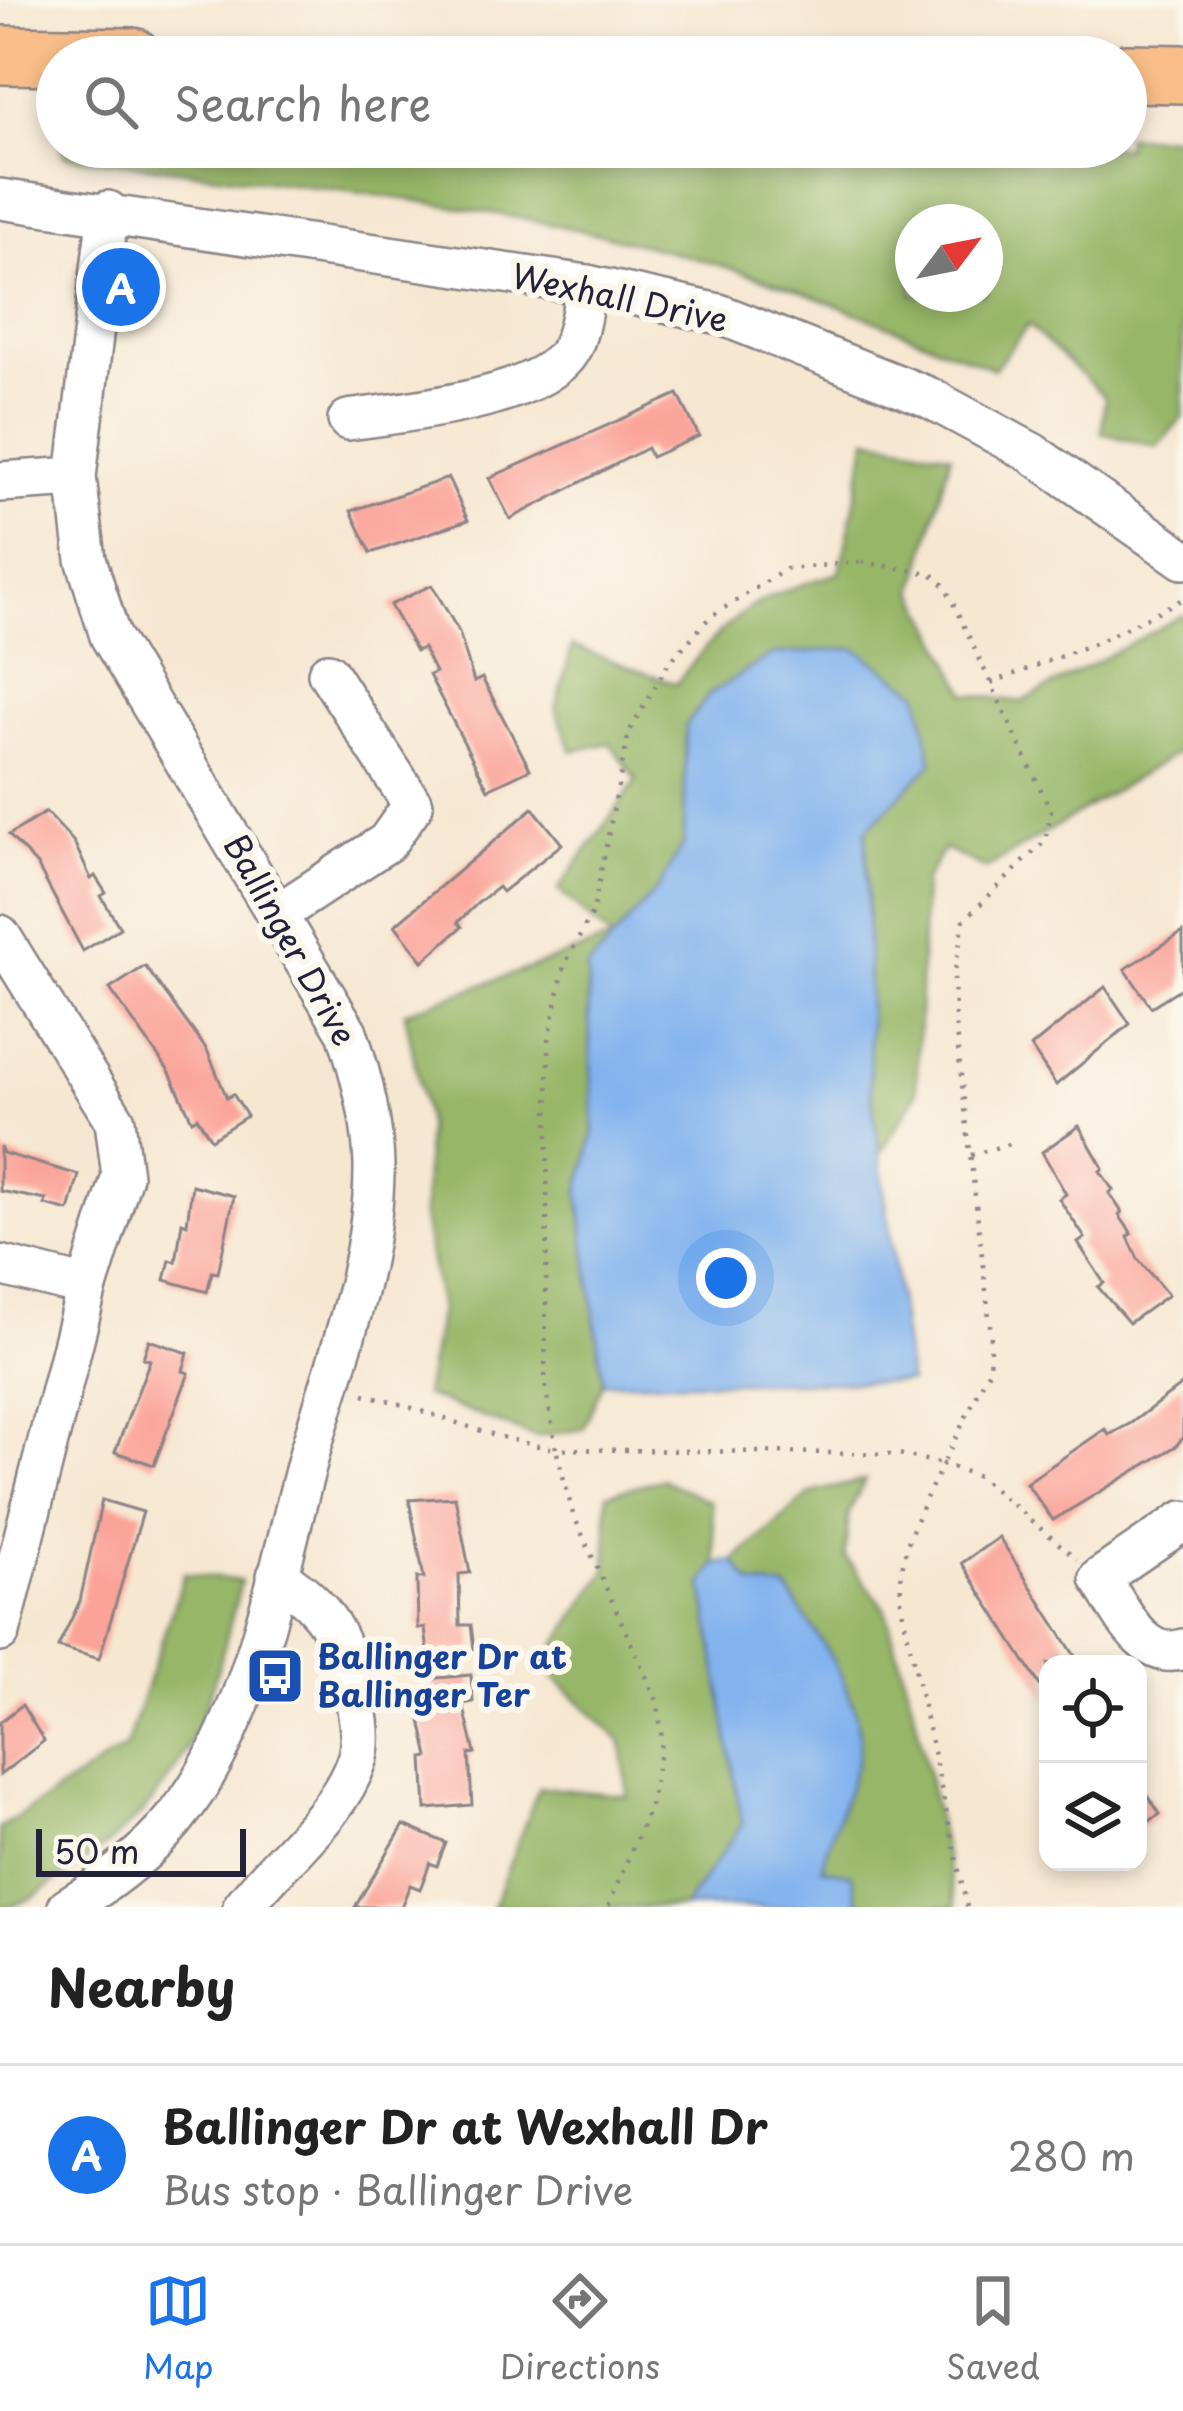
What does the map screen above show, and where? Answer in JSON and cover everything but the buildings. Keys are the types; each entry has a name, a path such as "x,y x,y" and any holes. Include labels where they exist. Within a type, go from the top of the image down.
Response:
{"highway":[{"path":"0,55 36,56"},
{"path":"1147,73 1183,74"}],"street":[{"name":"Wexhall Drive","path":"0,199 108,211 586,285 719,314 928,397 1032,453 1183,559"},
{"name":"Ballinger Drive","path":"68,1907 95,1890 172,1822 227,1727 277,1576 362,1264 374,1166 363,1081 347,1032 110,636 86,559 76,478 108,211"},
{"path":"348,420 465,404 551,371 571,349 586,285"},
{"path":"0,482 76,478"},
{"path":"279,914 387,842 413,805 328,673"},
{"path":"2,941 115,1121 122,1176 87,1287 2,1614"},
{"path":"0,1265 87,1287"},
{"path":"1183,1521 1100,1578 1149,1648 1168,1654 1183,1649"},
{"path":"243,1907 326,1812 358,1759 357,1706 343,1650 321,1608 277,1576"}],"path":[{"path":"608,1907 650,1806 662,1741 658,1703 573,1514 545,1383 549,1039 564,966 593,910 629,732 668,664 710,617 786,569 862,562 932,574 955,602 1051,811 1045,841 1025,866 964,920 954,974 955,1023 988,1295 989,1370 907,1539 898,1575 967,1907"},
{"path":"991,683 1098,642 1183,599"},
{"path":"970,1155 1016,1142"},
{"path":"329,1385 426,1410 505,1442 556,1449 899,1454 943,1464 978,1475 1100,1578"}],"green space":[{"path":"1147,136 1183,137 1183,417 1157,447 1102,433 1105,397 1028,325 994,369 782,285 695,258 427,202 161,168 1147,168"},
{"path":"868,438 951,454 915,590 967,694 1022,702 1183,615 1183,749 986,869 944,849 924,882 916,1095 880,1154 870,1081 866,830 932,763 710,694 686,725 684,843 659,887 587,970 594,1133 579,1192 603,1382 583,1429 535,1437 424,1395 440,1310 423,1217 427,1124 405,1012 612,939 558,890 637,780 610,743 572,751 556,709 572,646 676,684 713,640 746,611 785,591 840,573"},
{"path":"661,1479 711,1502 716,1564 703,1584 743,1824 684,1907 493,1907 539,1787 628,1796 622,1742 542,1666 607,1569 607,1494"},
{"path":"865,1480 849,1512 845,1556 885,1609 915,1714 956,1907 859,1907 852,1874 822,1869 828,1836 858,1756 734,1561 811,1493"},
{"path":"184,1574 241,1581 217,1672 187,1749 140,1815 107,1845 34,1896 0,1907 0,1828 126,1747"}],"water":[{"path":"855,648 919,693 932,763 866,830 870,1081 909,1382 603,1382 579,1192 594,1133 587,969 659,887 684,843 686,725 710,694 771,655"},
{"path":"734,1561 751,1584 787,1589 848,1692 859,1737 857,1760 822,1868 852,1874 859,1907 684,1907 742,1824 703,1584 716,1564"}],"place":[{"name":"Ballinger Dr at Wexhall Dr","path":"121,287"},
{"name":"Ballinger Dr at Ballinger Ter","path":"275,1676"}]}
